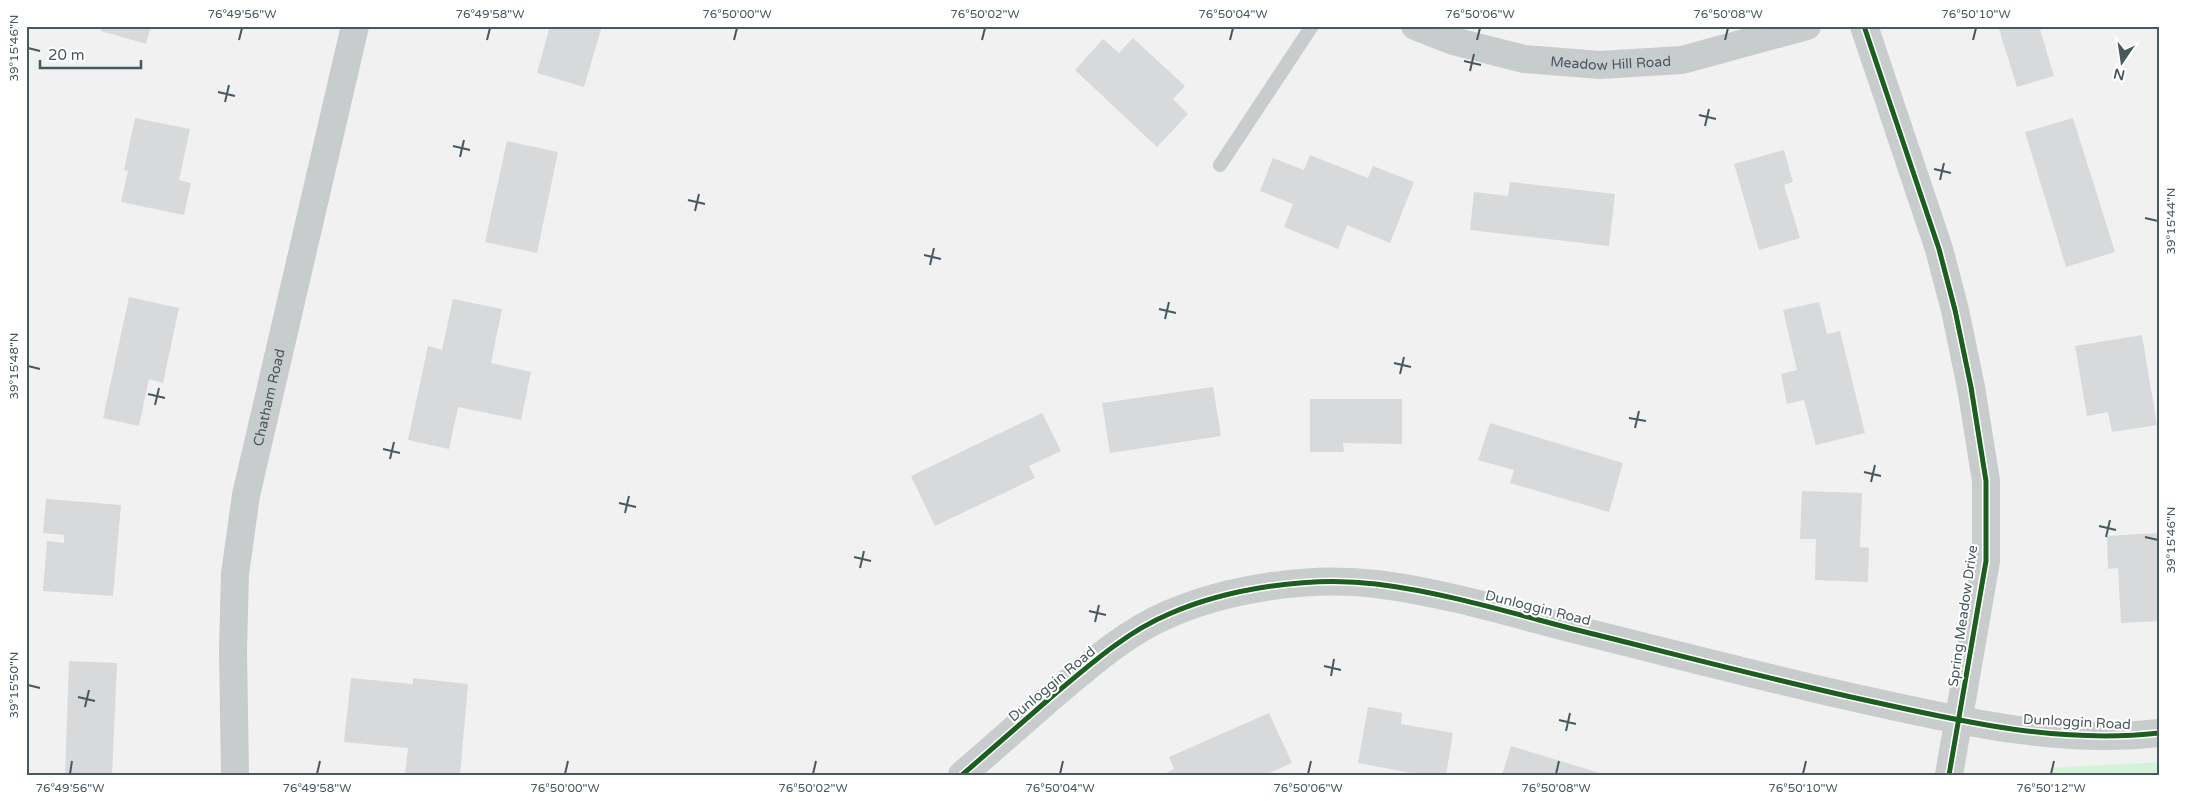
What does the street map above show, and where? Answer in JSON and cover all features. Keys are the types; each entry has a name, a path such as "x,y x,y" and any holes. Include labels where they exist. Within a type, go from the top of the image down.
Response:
{"street":[{"name":"Chatham Road","path":"235,775 233,650 235,574 246,495 355,26"},
{"name":"Meadow Hill Road","path":"1415,26 1452,42 1524,58 1600,65 1682,60 1806,26"},
{"name":"Spring Meadow Drive","path":"1864,26 1939,249 1956,310 1986,481 1986,561 1949,775"},
{"name":"Dunloggin Road","path":"962,775 1093,662 1139,629 1166,615 1205,600 1292,582 1373,584 1464,600 1781,682 1959,721 2042,734 2128,737 2159,733"}],"lane":[{"path":"1220,166 1312,26"}],"green space":[{"path":"2159,762 2159,775 2050,775 2049,768"}],"building":[{"path":"102,26 151,26 146,44 101,31"},
{"path":"550,26 602,26 584,87 537,73"},
{"path":"1998,26 2039,26 2054,76 2017,87"},
{"path":"1133,38 1185,86 1173,99 1188,114 1157,147 1075,70 1103,39 1119,53"},
{"path":"135,118 190,129 179,180 191,183 184,215 121,202 128,171 124,170"},
{"path":"2073,118 2115,252 2066,267 2025,132"},
{"path":"507,141 558,152 537,253 485,242"},
{"path":"1784,150 1793,182 1784,185 1800,238 1759,250 1734,164"},
{"path":"1310,155 1368,178 1373,166 1414,182 1390,243 1347,225 1338,249 1284,227 1293,204 1260,191 1273,158 1304,170"},
{"path":"1510,182 1615,194 1609,246 1470,230 1474,192 1508,196"},
{"path":"129,297 179,308 163,383 149,379 139,426 103,418"},
{"path":"453,299 502,309 491,363 531,372 521,420 458,407 449,449 408,440 428,346 442,350"},
{"path":"1819,302 1827,334 1840,331 1865,433 1816,445 1804,400 1787,404 1781,374 1797,370 1783,310"},
{"path":"2142,335 2157,425 2112,432 2108,412 2087,416 2075,346"},
{"path":"1213,387 1221,436 1110,453 1102,403"},
{"path":"1310,399 1402,399 1402,444 1343,443 1344,452 1310,452"},
{"path":"1042,413 1061,451 1029,466 1035,478 935,526 911,476"},
{"path":"1490,423 1623,463 1609,512 1510,483 1514,470 1478,460"},
{"path":"1802,491 1862,493 1860,547 1869,548 1868,582 1815,580 1816,539 1800,539"},
{"path":"46,499 121,505 113,596 43,591 47,541 64,543 64,535 43,533"},
{"path":"2159,533 2159,621 2121,623 2118,568 2108,569 2107,536"},
{"path":"69,661 117,663 112,775 65,775"},
{"path":"351,678 413,684 413,678 468,684 460,775 405,775 408,748 344,742"},
{"path":"1368,707 1402,713 1401,724 1453,733 1446,775 1422,775 1358,763"},
{"path":"1269,713 1292,763 1265,775 1162,775 1174,769 1169,757"},
{"path":"1511,746 1603,774 1603,775 1502,775"}],"cycle path":[{"path":"1864,26 1939,249 1955,310 1971,387 1986,481 1986,561 1949,775"},
{"path":"962,775 1091,663 1121,641 1152,622 1192,605 1217,597 1270,586 1325,582 1376,584 1449,597 1798,685 1980,724 2051,734 2087,736 2159,733"}]}
